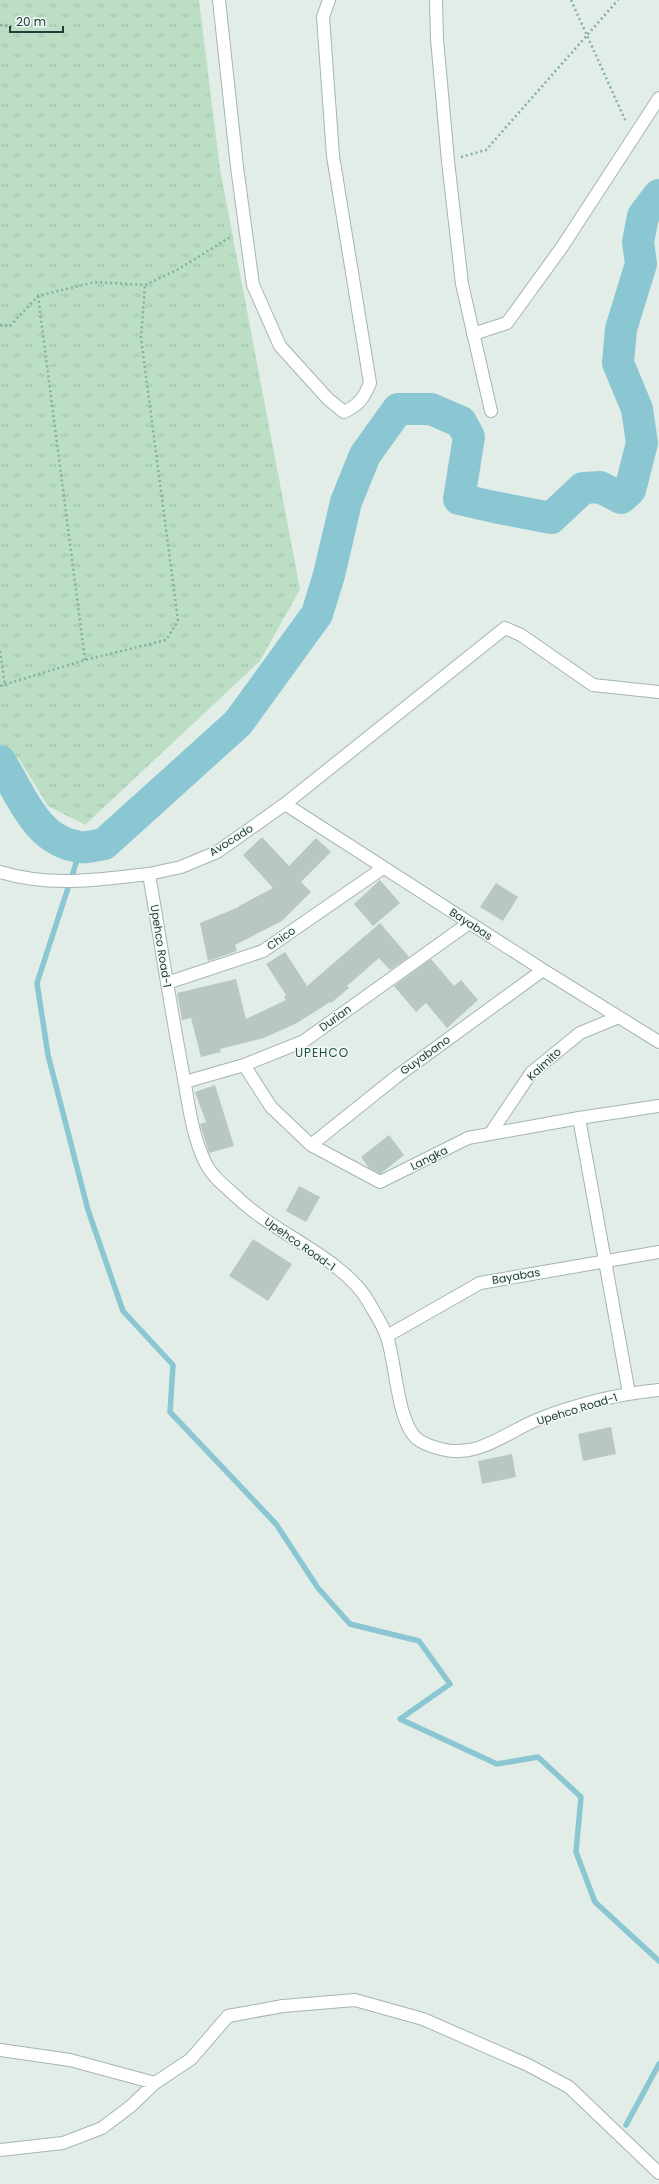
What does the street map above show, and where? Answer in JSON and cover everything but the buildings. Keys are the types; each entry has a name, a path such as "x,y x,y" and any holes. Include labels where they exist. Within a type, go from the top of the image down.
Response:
{"street":[{"path":"219,0 253,285 280,346 328,398 344,412 358,406 366,395 370,383 333,156 323,17 329,0"},
{"path":"436,0 437,39 448,161 462,284 491,411"},
{"path":"473,334 507,323 562,247 659,98"},
{"name":"Avocado","path":"0,872 21,878 56,881 84,881 149,874 181,866 217,852 285,804 505,628 521,635 593,685 659,692"},
{"name":"Bayabas","path":"285,804 469,923 659,1042"},
{"name":"Chico","path":"167,983 263,951 383,868"},
{"name":"Upehco Road-1","path":"149,874 185,1082 198,1145 206,1164 216,1177 248,1208 295,1241 324,1258 349,1279 366,1298 387,1336 405,1419 415,1437 426,1444 440,1449 456,1452 471,1452 538,1419 629,1393 659,1390"},
{"name":"Durian","path":"185,1082 244,1065 304,1041 469,923"},
{"name":"Guyabano","path":"311,1145 396,1077 543,970"},
{"name":"Kaimito","path":"490,1134 531,1073 580,1033 619,1017"},
{"name":"Langka","path":"244,1065 270,1107 311,1145 380,1182 468,1138 579,1118 659,1106"},
{"path":"579,1118 629,1393"},
{"name":"Bayabas","path":"387,1336 480,1283 659,1252"},
{"path":"0,2150 63,2143 102,2128 131,2106 155,2083 191,2059 228,2016 283,2006 355,2000 423,2019 528,2065 569,2087 659,2173"},
{"path":"0,2050 70,2060 155,2083"}],"path":[{"path":"571,0 633,137"},
{"path":"448,161 486,150 618,0"},
{"path":"0,25 20,27"},
{"path":"0,325 10,326 38,296 95,282 145,285 177,270 245,227"},
{"path":"0,686 85,660 166,640 178,621 142,338 145,285"},
{"path":"38,296 85,660"},
{"path":"0,651 5,685"}],"green space":[{"path":"0,0 199,0 220,169 300,589 260,661 85,825 48,806 19,759 0,745"}],"waterway":[{"path":"0,761 31,814 40,826 51,836 65,843 80,847 104,844 238,723 317,614 329,575 346,502 365,455 398,409 431,409 461,422 469,437 459,499 551,518 583,488 600,487 621,498 630,490 642,443 637,409 618,363 621,329 641,264 638,242 643,216 659,195"},
{"path":"81,848 37,983 48,1055 88,1210 123,1311 173,1365 170,1412 276,1524 318,1588 350,1624 419,1641 450,1684 400,1719 497,1764 538,1757 581,1797 576,1852 595,1902 659,1961"},
{"path":"626,2125 659,2064"}],"district":[{"name":"UPEHCO","path":"322,1053"}]}
